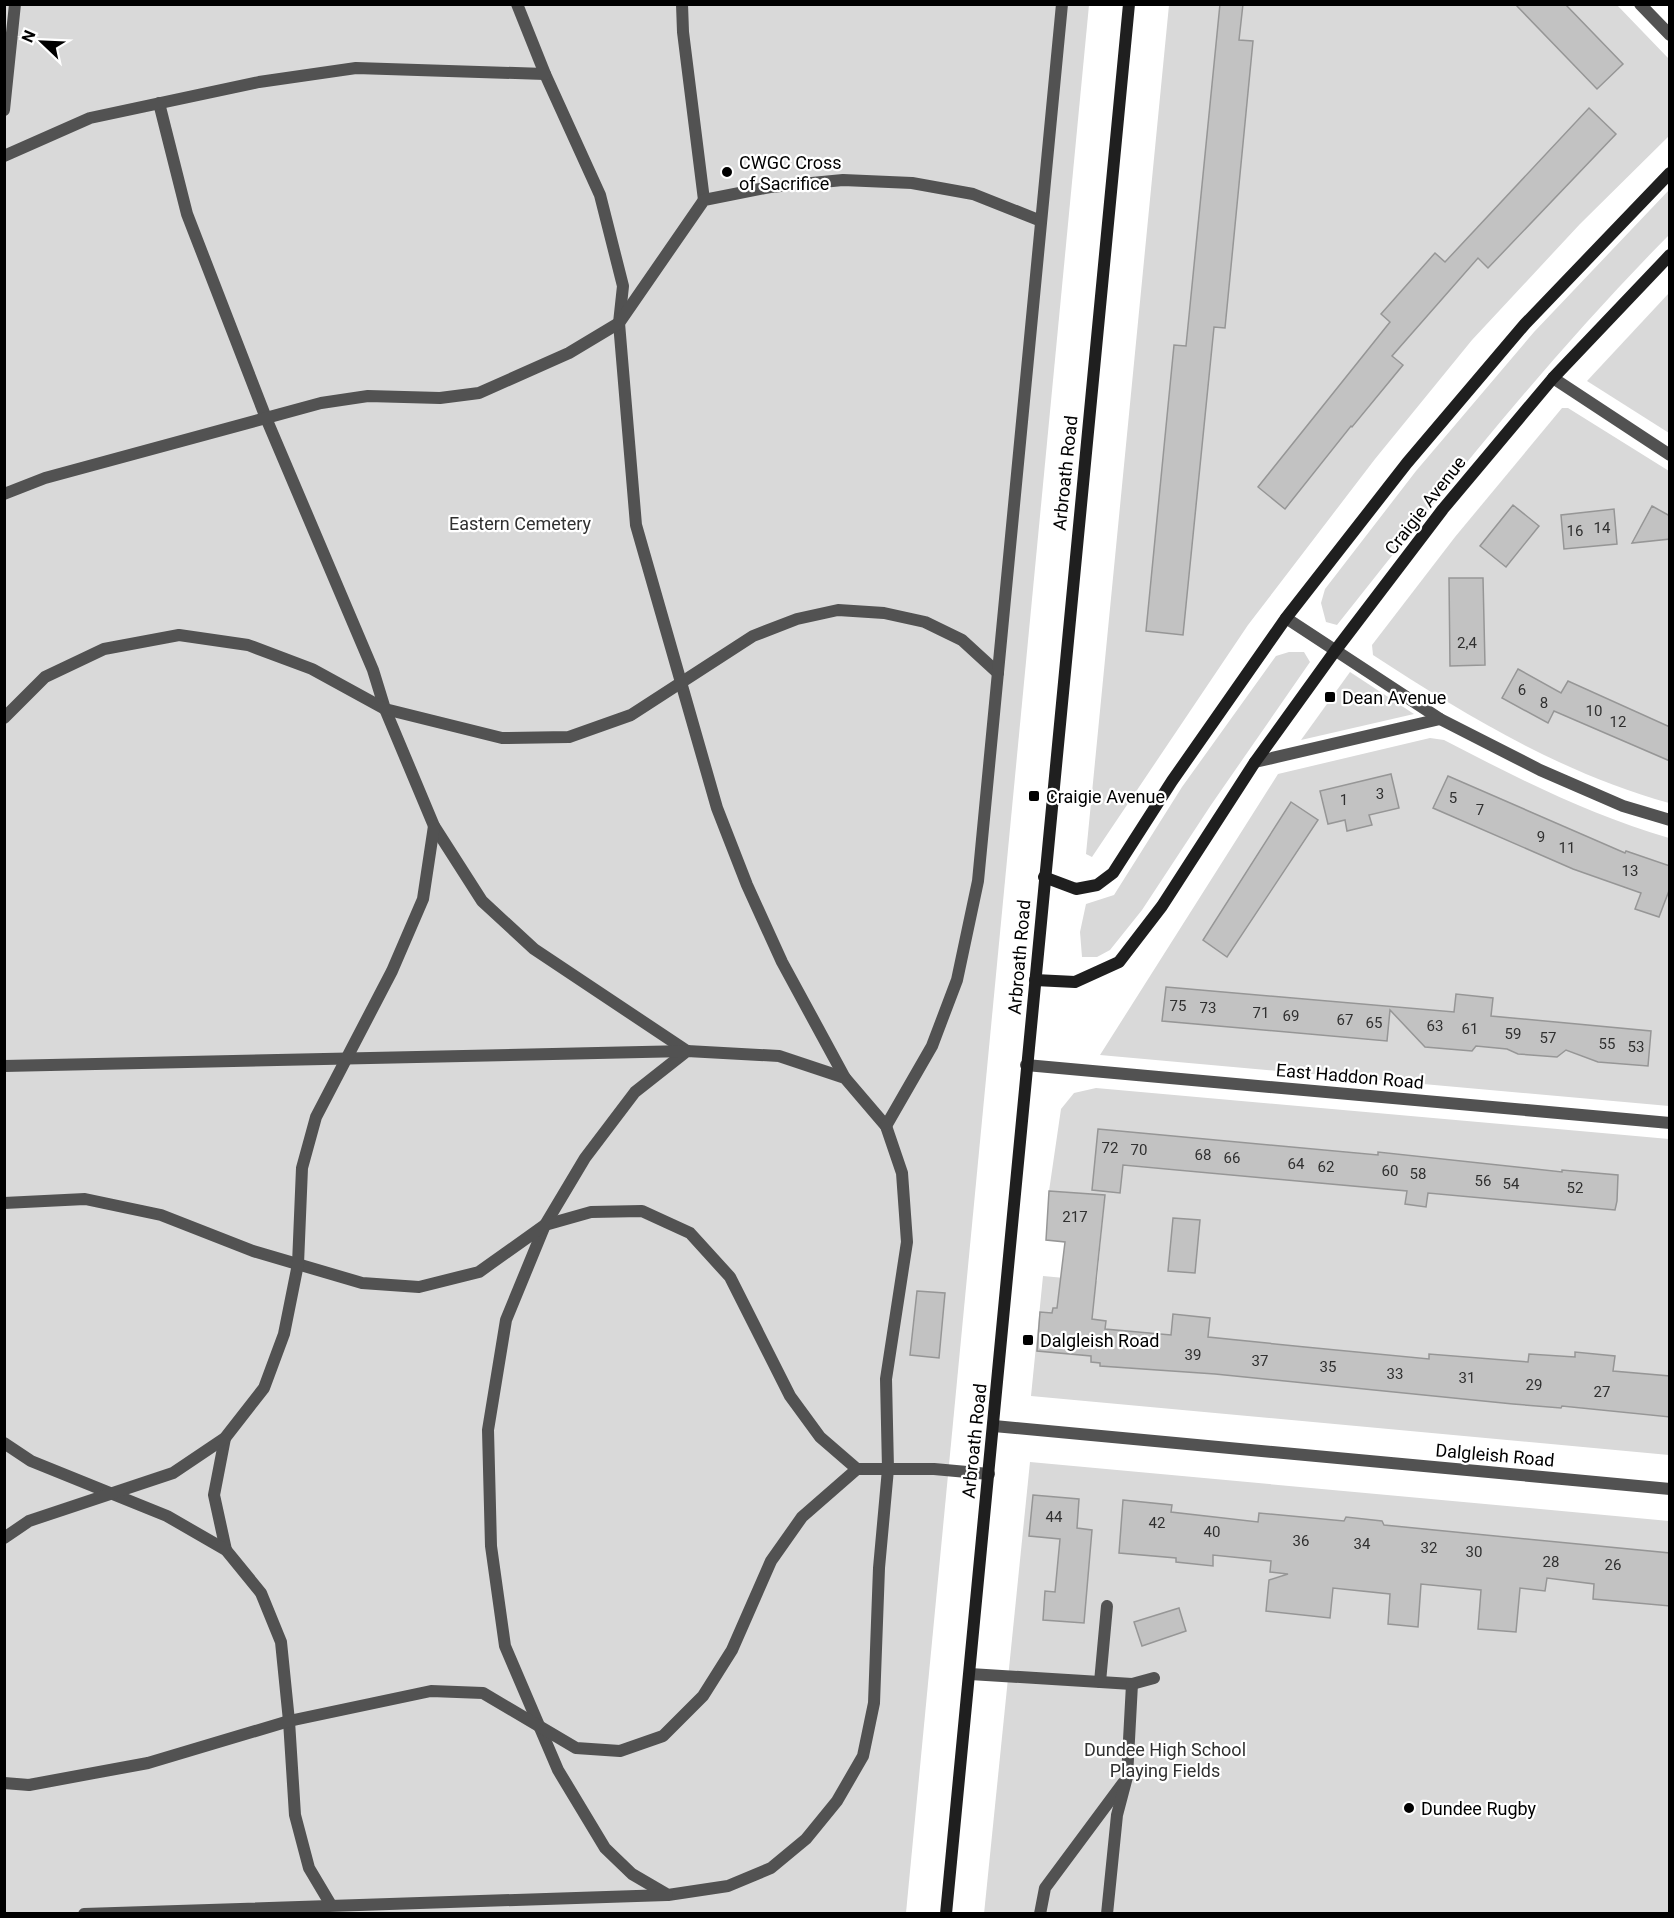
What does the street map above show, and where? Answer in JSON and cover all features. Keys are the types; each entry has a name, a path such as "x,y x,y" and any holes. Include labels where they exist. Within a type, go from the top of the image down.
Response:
{"street":[{"path":"4,110 15,4"},
{"path":"84,1914 668,1895 728,1886 771,1868 807,1839 837,1801 863,1756 874,1703 879,1568 888,1469 886,1379 907,1242 902,1173 886,1126 845,1078 782,962 747,885 717,808 636,525 619,323 623,286 600,195 544,74 517,4"},
{"path":"4,494 45,478 321,403 368,396 440,398 479,393 569,353 619,323 704,200 683,32 682,4"},
{"path":"886,1126 932,1046 957,980 978,881 1062,4"},
{"name":"Arbroath Road","path":"946,1914 1129,4"},
{"path":"1640,4 1670,35"},
{"path":"4,156 90,118 260,81 356,68 544,74"},
{"path":"159,103 187,214 266,418 373,670 385,709 434,826 482,901 534,949 687,1051"},
{"path":"1044,877 1076,889 1097,885 1113,873 1172,780 1286,618 1407,463 1525,324 1670,172"},
{"path":"704,200 771,187 843,180 912,183 973,194 1041,221"},
{"name":"Craigie Avenue","path":"1035,980 1075,982 1119,962 1162,906 1255,762 1335,651 1443,509 1553,378 1670,255"},
{"path":"1553,378 1670,455"},
{"path":"4,718 45,677 104,649 179,635 248,645 312,669 385,709 502,738 569,737 631,715 753,636 797,618 838,610 884,613 925,622 962,640 998,673"},
{"path":"1286,618 1440,719 1540,770 1623,806 1670,820"},
{"path":"1255,762 1440,719"},
{"path":"4,1538 28,1521 173,1473 225,1438 264,1388 284,1334 298,1264 303,1168 316,1117 393,971 423,899 434,826"},
{"path":"4,1066 687,1051 779,1056 845,1078"},
{"path":"668,1895 632,1874 605,1848 558,1770 505,1646 491,1546 488,1430 506,1320 545,1225 585,1158 635,1092 687,1051"},
{"name":"East Haddon Road","path":"1026,1065 1670,1123"},
{"path":"4,1203 85,1198 161,1215 253,1251 362,1283 419,1287 479,1272 545,1225 591,1212 642,1210 690,1233 730,1277 790,1396 820,1437 857,1469 934,1469 989,1474"},
{"name":"Dalgleish Road","path":"994,1426 1670,1489"},
{"path":"225,1438 214,1495 226,1550"},
{"path":"4,1443 32,1461 167,1516 226,1550 261,1593 281,1642 295,1815 309,1868 332,1905"},
{"path":"4,1783 29,1785 148,1763 289,1721 431,1691 483,1693 576,1748 620,1751 663,1736 703,1696 726,1659 771,1561 802,1517 857,1469"},
{"path":"1100,1682 1107,1606"},
{"path":"970,1674 1132,1684 1154,1678"},
{"path":"1107,1914 1117,1815 1127,1777 1132,1684"},
{"path":"1040,1914 1045,1888 1127,1777"}],"green space":[{"name":"Eastern Cemetery","path":"5,5 1089,5 906,1913 5,1914"},
{"path":"1169,5 1617,5 1669,59 1669,136 1580,224 1472,340 1375,459 1248,625 1092,857 1086,854"},
{"path":"1669,190 1669,235 1539,376 1337,625 1326,622 1321,603 1325,589 1416,471 1534,332"},
{"path":"1669,293 1669,433 1587,381"},
{"path":"1562,408 1568,408 1669,471 1669,803 1591,776 1516,741 1479,721 1373,655 1372,645 1455,537"},
{"path":"1289,652 1304,652 1310,662 1142,910 1110,950 1097,957 1082,957 1080,932 1086,904 1114,895 1182,787 1276,656"},
{"path":"1350,672 1414,714 1301,740"},
{"path":"1430,738 1444,740 1526,782 1582,807 1669,838 1669,1106 1100,1055 1278,774"},
{"path":"1096,1088 1669,1139 1669,1455 1031,1396 1043,1276 1097,1281 1105,1195 1049,1191 1061,1109 1074,1093"},
{"name":"Dundee High School Playing Fields","path":"1030,1462 1669,1521 1669,1913 984,1914"}],"building":[{"path":"1220,4 1243,4 1239,40 1253,41 1225,328 1214,327 1183,635 1146,631 1174,345 1186,346"},
{"path":"1515,4 1565,4 1623,64 1597,89"},
{"path":"1589,108 1616,134 1488,268 1478,258 1392,356 1403,365 1285,509 1258,487 1390,322 1381,314 1435,253 1445,262"},
{"path":"1513,505 1539,526 1506,567 1480,546"},
{"path":"1652,506 1670,516 1670,539 1632,543"},
{"path":"1614,509 1617,544 1564,549 1561,515"},
{"path":"1449,578 1483,578 1485,665 1450,666"},
{"path":"1518,669 1561,693 1568,681 1670,727 1670,761 1554,711 1548,723 1502,698"},
{"path":"1391,774 1399,808 1369,815 1372,825 1347,831 1345,820 1328,824 1320,791"},
{"path":"1448,776 1625,853 1626,851 1670,866 1670,888 1659,917 1635,909 1641,893 1573,869 1433,808"},
{"path":"1291,802 1318,820 1227,957 1203,940"},
{"path":"1166,987 1454,1012 1456,994 1493,998 1491,1016 1651,1031 1648,1066 1598,1062 1566,1050 1557,1057 1518,1054 1507,1049 1476,1046 1472,1051 1425,1047 1390,1010 1387,1041 1162,1021"},
{"path":"1098,1129 1378,1155 1378,1152 1562,1172 1562,1170 1618,1175 1617,1201 1615,1210 1428,1193 1426,1207 1405,1204 1407,1191 1123,1165 1120,1193 1092,1190"},
{"path":"1049,1191 1105,1195 1092,1319 1106,1321 1105,1329 1171,1335 1173,1314 1210,1318 1208,1337 1429,1359 1429,1354 1528,1362 1529,1354 1575,1357 1575,1352 1615,1356 1613,1371 1670,1376 1670,1417 1562,1406 1561,1408 1513,1404 1215,1374 1100,1366 1100,1363 1091,1362 1091,1356 1037,1351 1040,1312 1052,1313 1053,1308 1057,1308 1065,1242 1046,1240"},
{"path":"1173,1218 1200,1220 1195,1273 1168,1271"},
{"path":"917,1291 945,1293 939,1358 910,1355"},
{"path":"1033,1495 1079,1499 1077,1528 1092,1530 1084,1623 1043,1620 1045,1591 1055,1592 1060,1539 1029,1536"},
{"path":"1123,1500 1172,1505 1171,1512 1258,1522 1259,1513 1344,1521 1346,1517 1382,1521 1384,1525 1670,1553 1670,1606 1593,1599 1594,1584 1547,1578 1545,1591 1520,1588 1516,1632 1478,1629 1481,1590 1421,1584 1418,1627 1388,1624 1390,1594 1333,1588 1330,1618 1266,1611 1269,1580 1288,1574 1270,1572 1271,1561 1213,1555 1213,1566 1176,1562 1176,1558 1119,1553"},
{"path":"1179,1608 1186,1631 1142,1646 1134,1622"}],"place":[{"name":"CWGC Cross of Sacrifice","path":"727,172"},
{"name":"Dean Avenue","path":"1330,697"},
{"name":"Craigie Avenue","path":"1034,796"},
{"name":"Dalgleish Road","path":"1028,1340"},
{"name":"Dundee Rugby","path":"1409,1808"}]}
